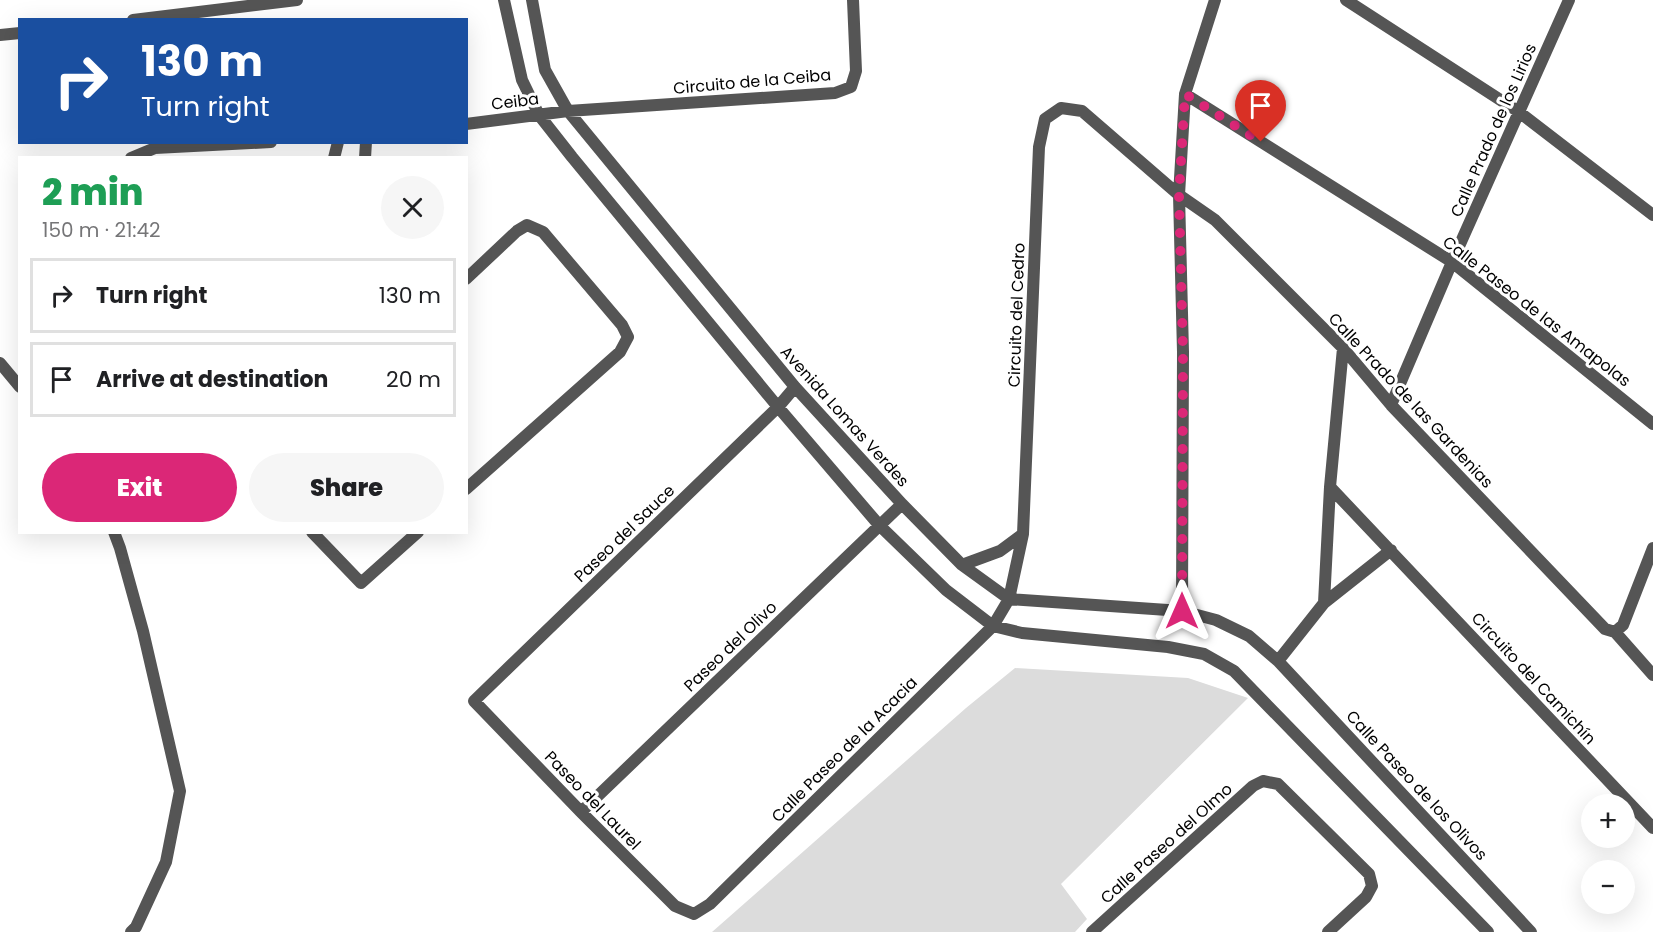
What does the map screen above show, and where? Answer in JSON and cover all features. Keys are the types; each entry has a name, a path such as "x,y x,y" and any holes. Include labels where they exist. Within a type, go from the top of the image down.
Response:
{"street":[{"path":"149,18 297,0"},
{"path":"504,0 522,80 539,115 778,407 879,525 946,590 993,626 1022,633 1177,649 1204,654 1234,671 1488,932"},
{"name":"Avenida Lomas Verdes","path":"532,0 545,70 568,111 795,387 902,504 962,565 1009,599"},
{"name":"Circuito de la Ceiba","path":"568,111 835,93 851,87 856,71 852,0"},
{"path":"1182,611 1183,352 1179,195 1185,94 1215,0"},
{"path":"1346,0 1519,112 1653,215"},
{"name":"Calle Prado de los Lirios","path":"1391,405 1569,0"},
{"path":"0,35 18,33"},
{"name":"Calle Paseo de las Amapolas","path":"1185,94 1452,262 1653,424"},
{"name":"Calle Prado de las Gardenias","path":"1061,108 1082,111 1179,195 1215,220 1342,348 1391,405 1605,629 1615,632 1653,675"},
{"name":"Circuito del Cedro","path":"1009,599 1023,534 1039,147 1045,119 1061,108"},
{"name":"Ceiba","path":"468,124 568,111"},
{"path":"136,156 155,148 232,144"},
{"path":"468,277 517,231 527,225 543,232 622,326 628,337 620,352 468,487"},
{"path":"1324,603 1330,487 1342,348"},
{"path":"0,363 18,385"},
{"name":"Paseo del Sauce","path":"474,701 778,407 795,387"},
{"name":"Circuito del Camichín","path":"1330,487 1653,828"},
{"name":"Paseo del Olivo","path":"581,812 902,504"},
{"path":"115,534 143,632 180,791 166,862 136,927 131,932"},
{"path":"314,534 361,584 416,534"},
{"path":"962,565 999,551 1023,534"},
{"path":"1615,632 1623,625 1653,548"},
{"path":"1009,599 1182,611 1216,620 1249,636 1278,661 1324,603 1391,550"},
{"name":"Calle Paseo de la Acacia","path":"694,914 710,904 993,626 1009,599"},
{"name":"Calle Paseo de los Olivos","path":"1278,661 1531,932"},
{"name":"Paseo del Laurel","path":"474,701 675,906 694,914"},
{"name":"Calle Paseo del Olmo","path":"1092,932 1253,786 1263,781 1278,784 1369,874 1372,886 1366,897 1328,932"}],"shaded area":[{"path":"1015,668 1188,678 1248,698 1061,884 1087,919 1075,932 712,932 966,708"}],"route":[{"path":"1182,611 1183,352 1179,195 1185,94 1261,142"}]}
